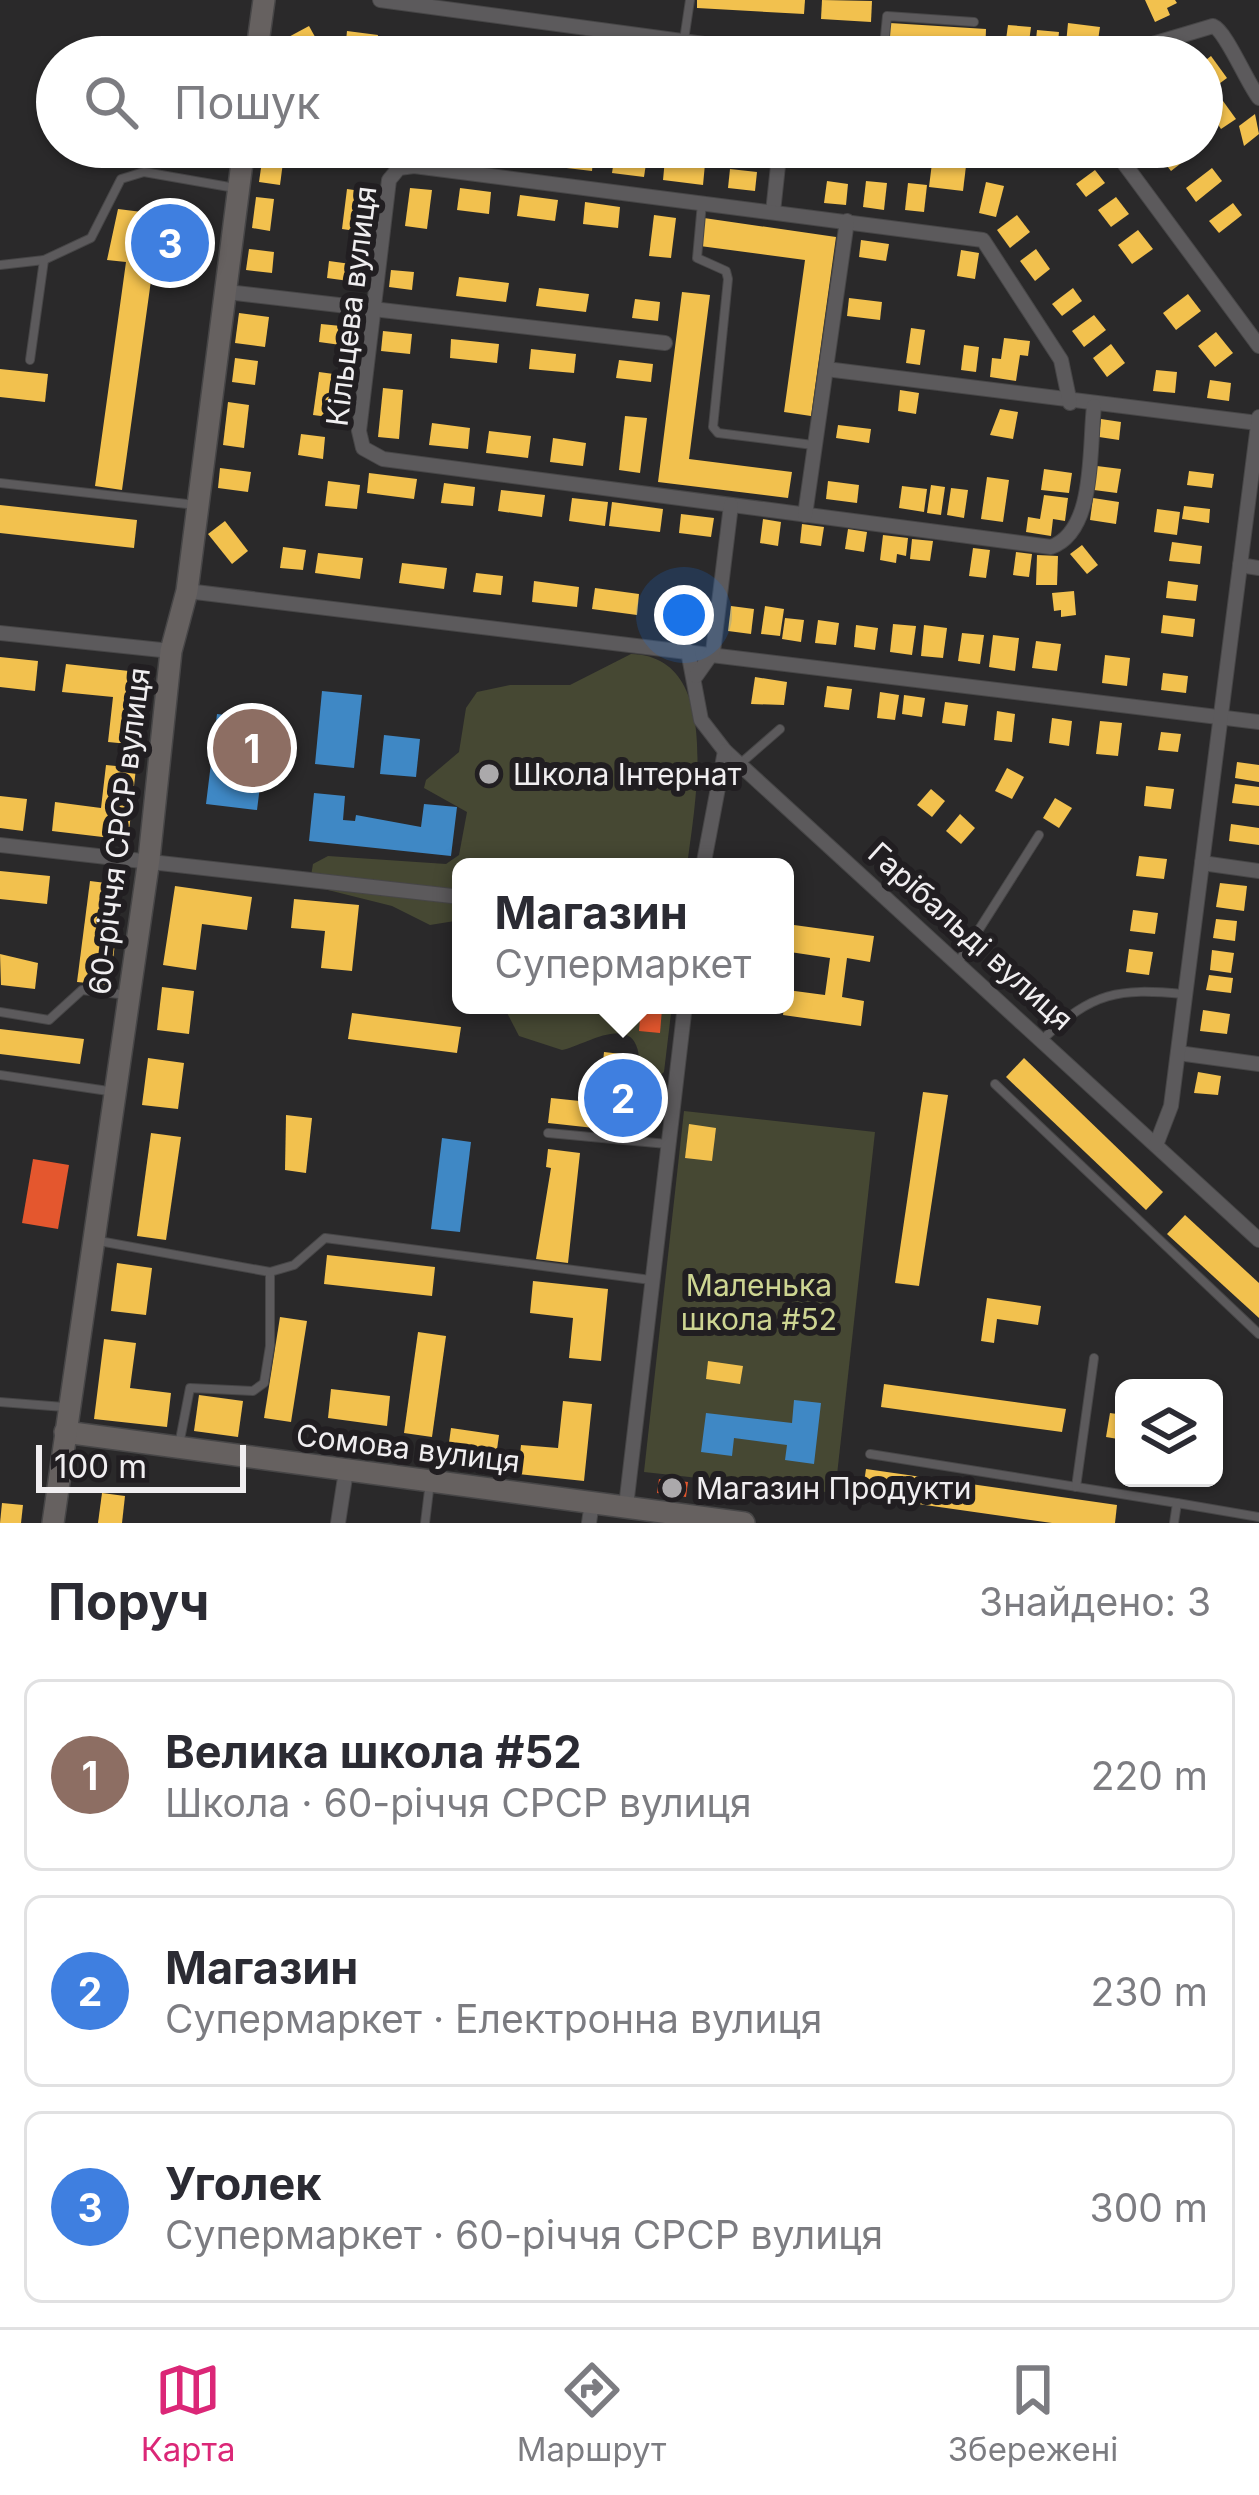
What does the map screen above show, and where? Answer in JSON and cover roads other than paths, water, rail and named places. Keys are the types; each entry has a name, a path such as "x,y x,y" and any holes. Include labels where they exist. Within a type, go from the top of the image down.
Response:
{"street":[{"path":"259,36 264,0"},
{"path":"380,0 647,36"},
{"path":"1170,36 1213,26 1227,36 1241,75 1259,98"},
{"name":"60-річчя СРСР вулиця","path":"53,1523 149,859 171,651 187,591 241,168"},
{"name":"Кільцева вулиця","path":"1070,403 1061,360 982,239 399,168 389,180 359,430 363,448 383,459 1051,547 1065,542 1080,521 1094,406"},
{"path":"772,212 777,168"},
{"path":"1128,168 1259,346"},
{"path":"805,514 847,221"},
{"path":"226,292 665,343"},
{"path":"826,369 1094,406 1259,420 1171,1106 1156,1145"},
{"path":"696,676 712,652 731,505"},
{"path":"1240,566 1259,568"},
{"path":"187,591 1259,722"},
{"path":"0,633 171,651"},
{"name":"Гарібальді вулиця","path":"688,651 701,720 725,751 1044,1038 1259,1240"},
{"path":"705,858 725,751"},
{"path":"0,845 452,896"},
{"path":"1202,863 1259,871"},
{"path":"626,1506 684,1014"},
{"path":"1178,1052 1259,1064"},
{"name":"Сомова вулиця","path":"65,1432 430,1480 591,1512 626,1506 744,1523"},
{"path":"338,1523 346,1471"}],"lane":[{"path":"685,36 690,0"},
{"path":"885,36 886,16 974,22"},
{"path":"0,265 44,260 91,238 121,179 144,172 238,188"},
{"path":"702,203 698,257 727,271 728,279 713,427 718,433 815,445"},
{"path":"30,360 44,260"},
{"path":"0,483 197,505"},
{"path":"741,763 779,729"},
{"path":"959,961 1039,835"},
{"path":"0,1012 49,1021 82,990 130,995"},
{"path":"1044,1038 1074,1010 1108,992 1185,994"},
{"path":"0,1075 116,1092"},
{"path":"995,1084 1259,1334"},
{"path":"548,1133 669,1144"},
{"path":"92,1239 270,1272 294,1265 325,1238 653,1280"},
{"path":"178,1448 190,1388 253,1391 264,1383 270,1346 270,1272"},
{"path":"1076,1487 1094,1358"},
{"path":"0,1402 69,1407"},
{"path":"870,1454 1259,1517"},
{"path":"425,1523 430,1480"},
{"path":"1174,1523 1178,1503"}],"place":[{"name":"Уголек","path":"170,243"},
{"name":"Велика школа #52","path":"252,748"},
{"name":"Школа Інтернат","path":"489,774"},
{"name":"Магазин","path":"623,1098"},
{"name":"Магазин Продукти","path":"672,1488"}],"park label":[{"name":"Маленька школа #52","path":"759,1302"}]}
